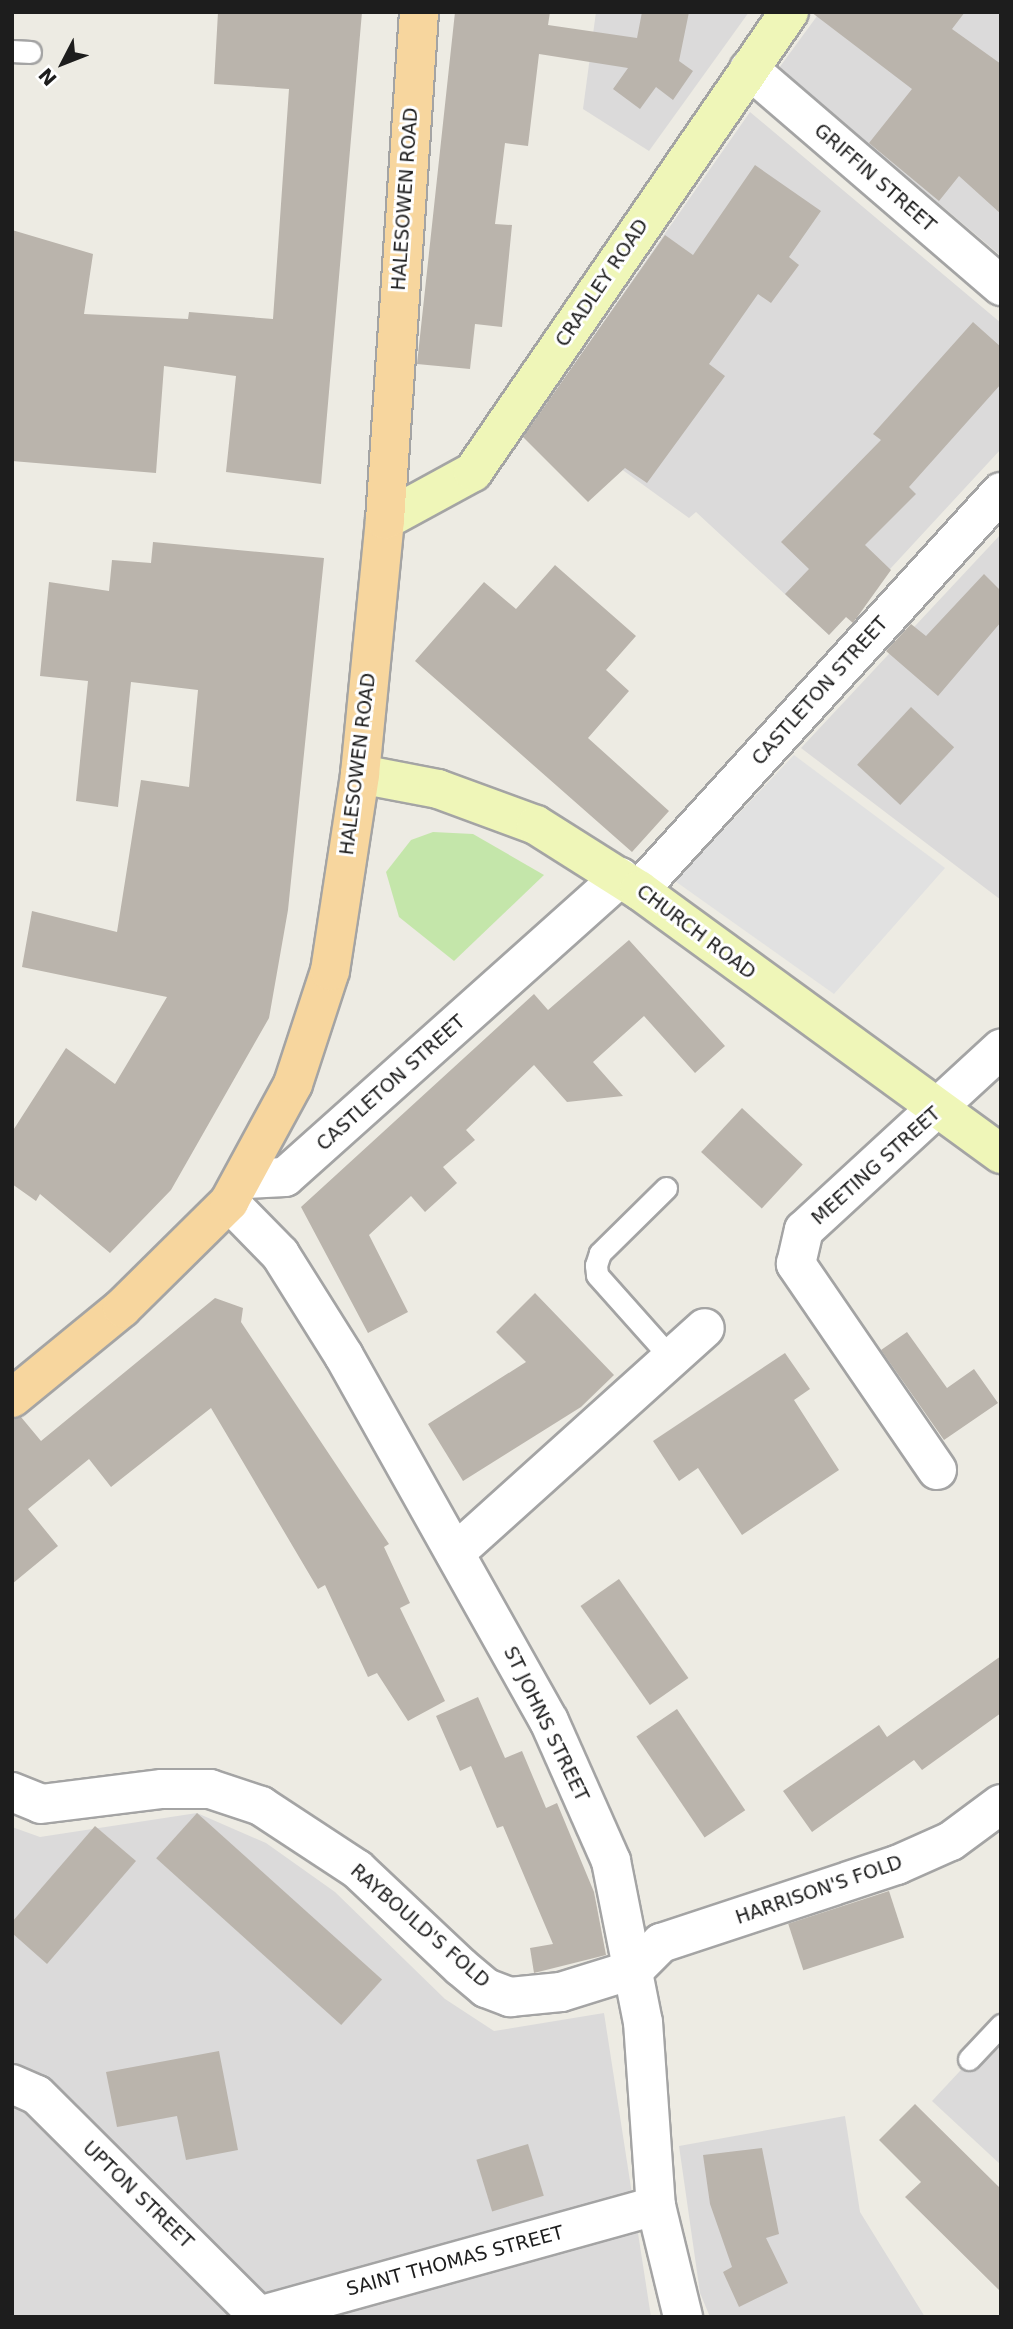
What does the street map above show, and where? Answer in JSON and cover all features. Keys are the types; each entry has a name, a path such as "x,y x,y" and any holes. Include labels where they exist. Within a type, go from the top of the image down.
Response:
{"main road":[{"name":"HALESOWEN ROAD","path":"12,1398 122,1308 237,1190 292,1084 330,971 360,774 385,520 419,12"}],"street":[{"name":"CRADLEY ROAD","path":"385,520 473,472 789,12"},
{"name":"GRIFFIN STREET","path":"749,69 1001,286"},
{"name":"CASTLETON STREET","path":"237,1190 285,1177 630,883 1001,492"},
{"name":"CHURCH ROAD","path":"360,774 438,789 536,825 630,883 1001,1154"},
{"name":"MEETING STREET","path":"937,1470 796,1264 804,1230 939,1110 1001,1049"},
{"name":"ST JOHNS STREET","path":"237,1190 280,1254 549,1721 611,1861 635,1969 656,2206 683,2317"},
{"path":"454,1553 705,1328"},
{"name":"RAYBOULD'S FOLD","path":"12,1792 41,1804 162,1789 210,1789 261,1806 357,1869 486,1988 510,1997 561,1992 635,1969"},
{"name":"HARRISON'S FOLD","path":"635,1969 661,1943 897,1865 951,1841 1001,1804"},
{"name":"UPTON STREET","path":"12,2084 37,2095 256,2316"},
{"name":"SAINT THOMAS STREET","path":"256,2316 656,2206"}],"lane":[{"path":"666,1188 600,1253 596,1265 597,1275 671,1358"},
{"path":"969,2059 1001,2025"}],"shaded area":[{"path":"596,12 749,12 649,151 583,109"},
{"path":"820,12 1001,12 1001,256 779,68"},
{"path":"750,112 1001,323 1001,449 829,635 696,512 689,518 541,411"},
{"path":"1001,534 1001,900 801,748"},
{"path":"794,755 945,868 834,994 675,881"},
{"path":"197,1813 266,1843 335,1892 445,1999 494,2031 604,2013 651,2317 12,2317 12,1827 40,1837"},
{"path":"1001,2027 1001,2165 932,2101"},
{"path":"845,2116 860,2212 925,2317 710,2317 700,2293 679,2146"}],"green space":[{"path":"433,832 473,834 544,875 454,961 399,917 386,872 411,840"}],"building":[{"path":"218,12 362,12 321,484 226,472 236,376 164,366 156,473 12,461 12,230 93,254 84,314 188,319 189,312 273,319 289,89 214,84"},
{"path":"455,12 550,12 548,25 637,38 642,12 689,12 679,61 693,71 673,100 656,87 640,109 613,89 628,68 539,54 528,146 505,143 495,224 512,225 502,327 475,324 470,369 417,364"},
{"path":"811,12 965,12 952,29 1001,64 1001,214 959,176 939,201 869,143 912,89"},
{"path":"755,165 821,211 789,257 799,265 771,303 758,294 709,364 725,376 647,483 625,468 588,502 523,437 665,235 693,255"},
{"path":"973,322 1001,347 1001,384 909,487 916,494 865,545 891,570 853,623 846,617 829,635 785,594 809,569 781,542 881,440 873,434"},
{"path":"153,542 324,558 288,910 269,1018 171,1190 110,1253 40,1194 36,1201 12,1184 12,1132 66,1048 115,1084 167,997 22,967 32,911 117,932 141,780 189,787 198,690 131,682 118,807 76,801 88,681 40,676 49,582 109,591 112,560 151,563"},
{"path":"555,565 636,636 606,670 629,691 588,738 669,811 632,852 415,661 484,582 516,609"},
{"path":"984,574 1001,591 1001,622 938,696 886,651 911,624 926,636"},
{"path":"911,707 954,747 900,805 857,765"},
{"path":"629,940 725,1046 695,1073 644,1016 593,1062 623,1096 567,1102 534,1065 466,1130 475,1140 443,1167 457,1183 425,1212 411,1196 369,1235 408,1312 368,1333 301,1207 534,994 548,1010"},
{"path":"742,1108 803,1165 762,1208 701,1152"},
{"path":"535,1293 614,1375 581,1407 463,1481 428,1424 526,1362 496,1332"},
{"path":"215,1298 243,1308 241,1322 389,1544 384,1547 410,1603 400,1608 445,1701 408,1721 377,1673 368,1677 325,1585 318,1589 211,1408 111,1487 89,1459 28,1509 58,1546 12,1584 12,1419 21,1417 41,1441"},
{"path":"907,1332 947,1388 974,1369 998,1403 944,1440 881,1350"},
{"path":"785,1353 810,1389 794,1400 839,1470 742,1535 698,1468 679,1481 653,1441"},
{"path":"619,1579 688,1678 650,1705 580,1606"},
{"path":"1001,1656 1001,1713 922,1770 914,1760 812,1832 783,1791 879,1725 887,1737"},
{"path":"478,1697 505,1758 522,1751 546,1808 557,1803 594,1892 606,1955 534,1973 530,1948 553,1944 503,1826 497,1828 471,1766 460,1771 436,1716"},
{"path":"677,1709 745,1810 705,1838 636,1736"},
{"path":"197,1813 382,1980 341,2025 156,1858"},
{"path":"95,1826 136,1861 47,1964 12,1933 12,1922"},
{"path":"889,1891 904,1938 803,1970 788,1924"},
{"path":"219,2051 238,2150 186,2160 177,2116 117,2127 106,2072"},
{"path":"915,2104 1001,2189 1001,2292 905,2197 921,2182 879,2140"},
{"path":"528,2144 544,2196 492,2211 476,2160"},
{"path":"762,2148 779,2234 766,2238 788,2283 739,2307 723,2272 732,2267 710,2204 703,2155"}]}
